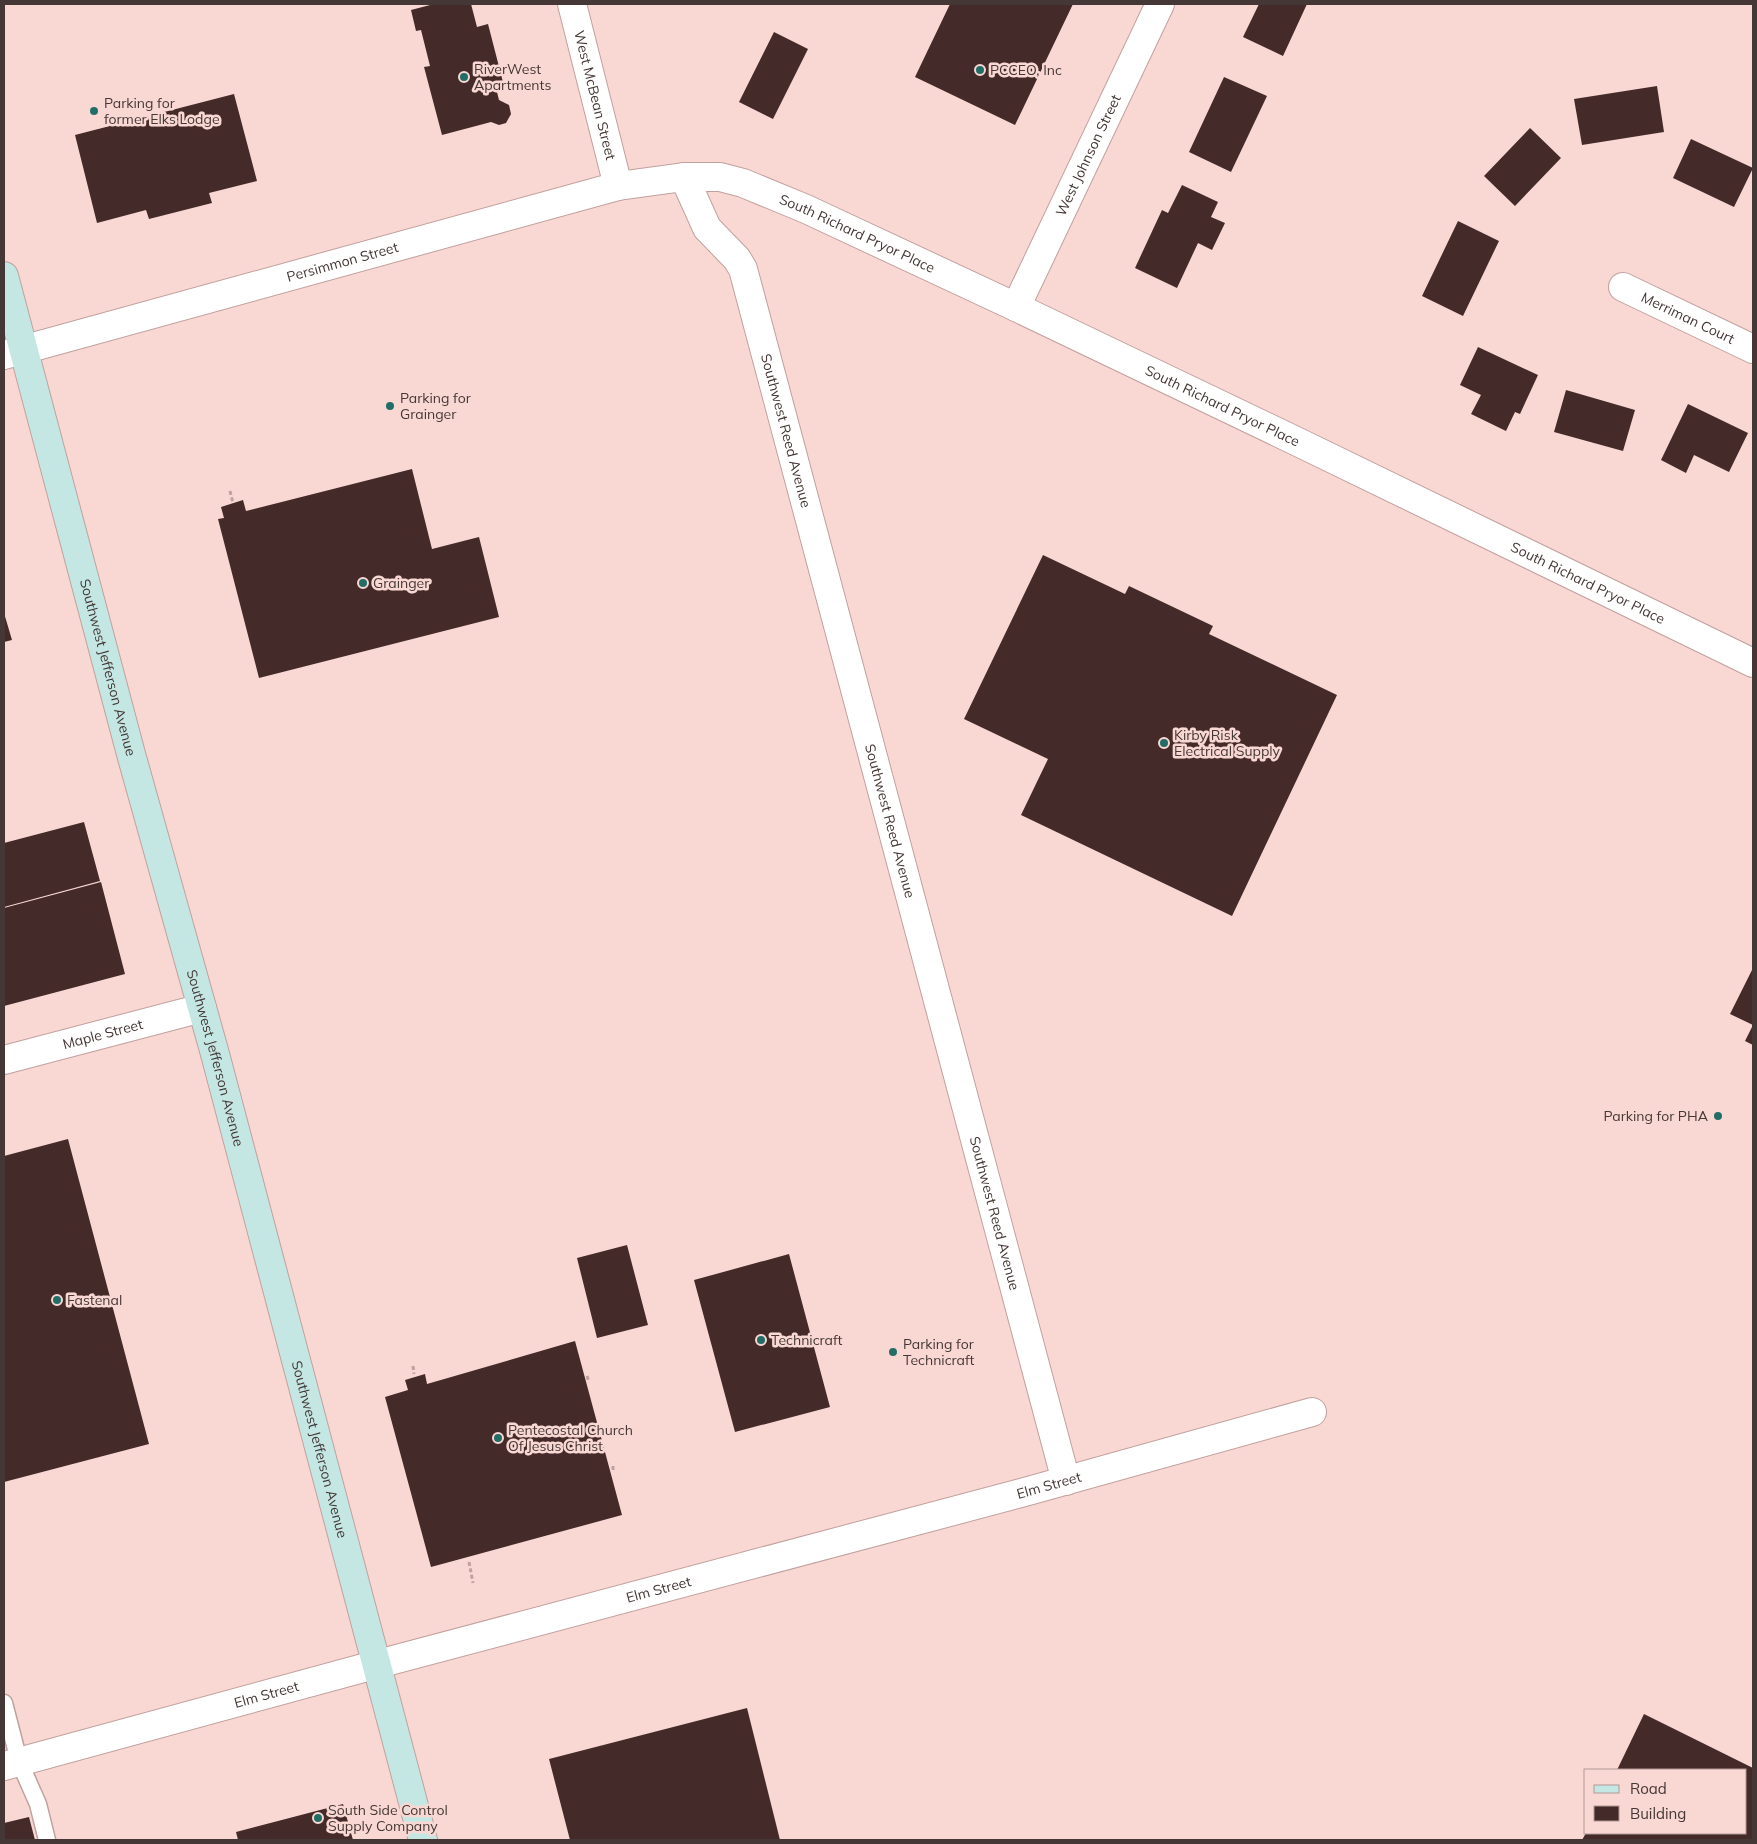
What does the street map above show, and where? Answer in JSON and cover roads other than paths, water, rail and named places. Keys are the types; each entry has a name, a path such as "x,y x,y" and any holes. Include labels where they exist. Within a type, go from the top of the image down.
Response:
{"main road":[{"name":"Southwest Jefferson Avenue","path":"4,276 13,352 128,744 202,1008 288,1336 378,1664 423,1840"}],"street":[{"name":"West McBean Street","path":"572,4 618,186"},
{"name":"West Johnson Street","path":"1016,307 1160,4"},
{"name":"Persimmon Street","path":"13,352 618,186 684,177"},
{"name":"South Richard Pryor Place","path":"684,177 720,177 742,183 814,213 1016,307 1753,663"},
{"name":"Southwest Reed Avenue","path":"684,177 707,228 737,259 743,269 1066,1481"},
{"name":"Merriman Court","path":"1623,287 1753,349"},
{"name":"Maple Street","path":"4,1060 202,1008"},
{"name":"Elm Street","path":"11,1764 378,1664 1066,1481 1312,1412"}],"lane":[{"path":"4,1703 11,1764 38,1804 47,1840"}],"place":[{"name":"PCCEO, Inc","path":"980,70"},
{"name":"RiverWest Apartments","path":"464,77"},
{"name":"Parking for former Elks Lodge","path":"94,111"},
{"name":"Parking for Grainger","path":"390,406"},
{"name":"Grainger","path":"363,583"},
{"name":"Kirby Risk Electrical Supply","path":"1164,743"},
{"name":"Parking for PHA","path":"1718,1116"},
{"name":"Fastenal","path":"57,1300"},
{"name":"Technicraft","path":"761,1340"},
{"name":"Parking for Technicraft","path":"893,1352"},
{"name":"Pentecostal Church Of Jesus Christ","path":"498,1438"},
{"name":"South Side Control Supply Company","path":"318,1818"}]}
